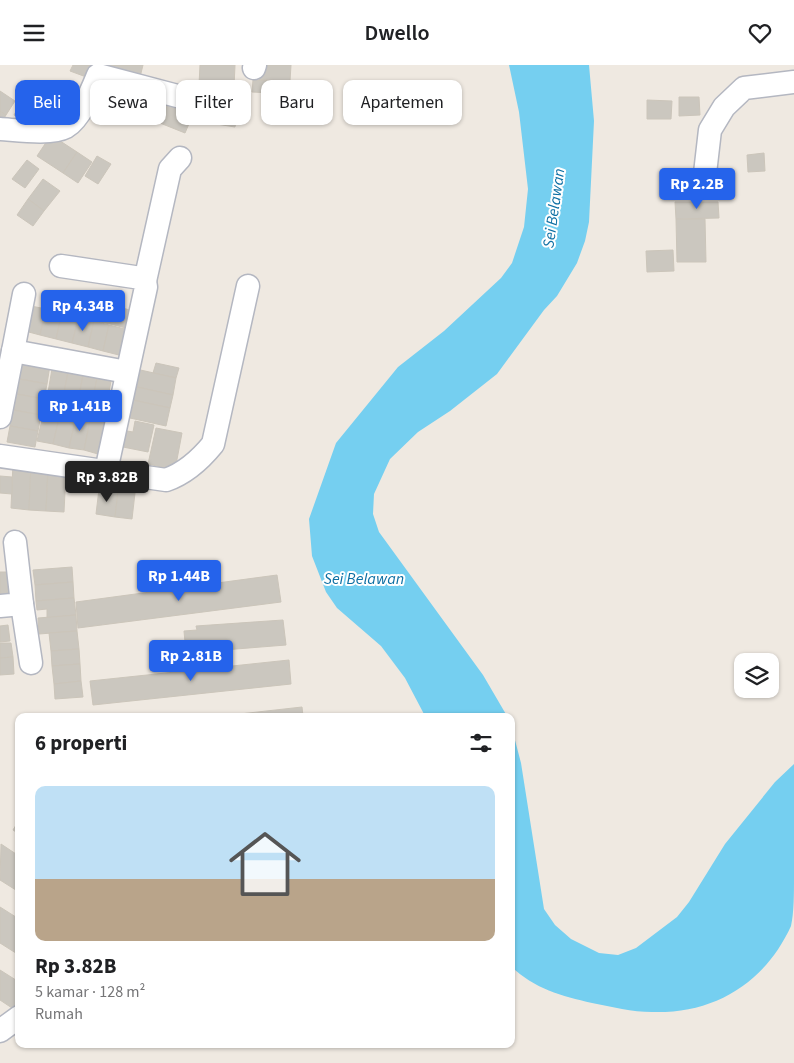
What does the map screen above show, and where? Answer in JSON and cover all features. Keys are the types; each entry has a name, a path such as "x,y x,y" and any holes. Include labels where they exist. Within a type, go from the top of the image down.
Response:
{"street":[{"path":"0,129 55,131 67,127 90,96 98,70 176,95"},
{"path":"704,182 710,130 724,107 744,88 794,82"},
{"path":"106,471 170,169 180,158"},
{"path":"61,266 141,278 145,281"},
{"path":"0,456 166,480 187,470 213,444 248,286"},
{"path":"0,417 24,294"},
{"path":"14,351 127,372"},
{"path":"15,542 31,663"},
{"path":"0,606 22,604"},
{"path":"0,1031 15,1020"}],"water":[{"name":"Sei Belawan","path":"509,65 589,65 594,121 589,222 577,263 557,296 544,310 497,374 450,411 418,432 390,459 374,494 373,514 379,532 483,675 505,713 423,713 405,678 381,646 337,608 326,592 312,556 309,519 336,443 398,367 444,331 501,278 512,263 524,227 528,189 519,112"},
{"path":"515,740 521,763 544,909 555,925 571,939 599,953 618,955 636,948 677,917 689,902 725,844 775,782 794,764 794,890 792,921 780,946 767,964 752,979 716,1001 675,1011 652,1012 614,1008 559,994 529,981 515,970"}],"building":[{"path":"73,65 94,65 89,78 70,71"},
{"path":"107,65 143,65 139,80 105,72"},
{"path":"200,65 235,65 234,80 199,80"},
{"path":"260,65 291,65 290,80 259,80"},
{"path":"253,80 261,80 261,92 252,92"},
{"path":"0,91 15,101 6,115 0,111"},
{"path":"679,97 699,97 700,115 679,116"},
{"path":"647,100 672,101 671,119 647,119"},
{"path":"168,102 176,105 176,125 188,125 185,133 165,125"},
{"path":"0,111 6,115 0,125"},
{"path":"51,135 77,152 63,173 37,156"},
{"path":"77,152 92,162 78,183 63,173"},
{"path":"764,153 765,171 748,172 747,155"},
{"path":"97,156 111,164 98,184 85,176"},
{"path":"27,160 39,169 25,188 12,179"},
{"path":"43,179 60,191 44,211 28,199"},
{"path":"28,199 44,211 33,226 17,215"},
{"path":"675,202 718,202 719,218 676,219"},
{"path":"676,219 705,219 706,262 677,262"},
{"path":"673,250 674,271 647,272 646,251"},
{"path":"69,295 85,299 81,317 65,313"},
{"path":"85,299 100,302 95,321 81,317"},
{"path":"100,302 114,306 110,324 95,321"},
{"path":"31,306 46,309 40,335 25,331"},
{"path":"114,306 130,310 126,328 110,324"},
{"path":"46,309 62,313 56,339 40,335"},
{"path":"62,313 79,317 72,343 56,339"},
{"path":"79,317 94,321 88,347 72,343"},
{"path":"94,321 109,325 103,351 88,347"},
{"path":"109,325 125,329 119,355 103,351"},
{"path":"18,358 50,365 47,384 14,378"},
{"path":"156,363 179,368 176,378 153,373"},
{"path":"52,369 68,373 61,407 46,404"},
{"path":"136,369 176,378 173,395 137,387 138,381 134,380"},
{"path":"68,373 83,376 76,410 61,407"},
{"path":"83,376 97,378 90,413 76,410"},
{"path":"14,378 47,384 44,399 11,393"},
{"path":"97,378 111,381 105,416 90,413"},
{"path":"137,387 173,395 170,408 128,399 130,391 136,392"},
{"path":"11,393 44,399 41,415 8,409"},
{"path":"128,399 170,408 166,426 130,418 132,410 126,409"},
{"path":"45,407 61,410 53,444 37,441"},
{"path":"13,410 41,415 38,431 10,426"},
{"path":"61,410 77,413 69,448 53,444"},
{"path":"77,413 91,416 84,450 69,448"},
{"path":"91,416 105,419 98,454 84,450"},
{"path":"135,421 154,425 148,452 123,447 127,431 133,432"},
{"path":"10,426 38,431 35,447 7,442"},
{"path":"156,428 182,433 175,470 148,464"},
{"path":"13,463 31,464 29,510 11,508"},
{"path":"31,464 48,465 46,511 29,510"},
{"path":"48,471 66,472 64,512 46,511"},
{"path":"0,476 12,477 12,494 0,493"},
{"path":"99,489 118,491 115,517 96,514"},
{"path":"118,491 135,493 132,519 115,517"},
{"path":"72,567 73,582 35,585 33,570"},
{"path":"0,572 11,572 13,598 0,598"},
{"path":"277,575 281,602 78,628 76,602"},
{"path":"73,582 74,598 36,601 35,585"},
{"path":"74,598 76,615 47,618 47,609 37,610 36,601"},
{"path":"76,615 77,631 39,634 38,618"},
{"path":"283,620 286,645 186,653 184,631 197,630 196,626"},
{"path":"8,625 10,641 0,642 0,626"},
{"path":"77,631 79,649 51,651 49,633"},
{"path":"0,643 11,643 13,657 0,658"},
{"path":"79,649 80,664 52,666 51,651"},
{"path":"13,657 14,674 0,675 0,658"},
{"path":"289,660 291,684 93,705 90,681"},
{"path":"80,664 81,681 54,684 52,666"},
{"path":"81,681 83,697 55,699 54,684"},
{"path":"302,707 303,713 249,713"},
{"path":"1,844 15,853 15,889 0,880"},
{"path":"0,907 15,916 15,952 0,943"},
{"path":"0,970 15,979 15,1010 0,1000"}]}
